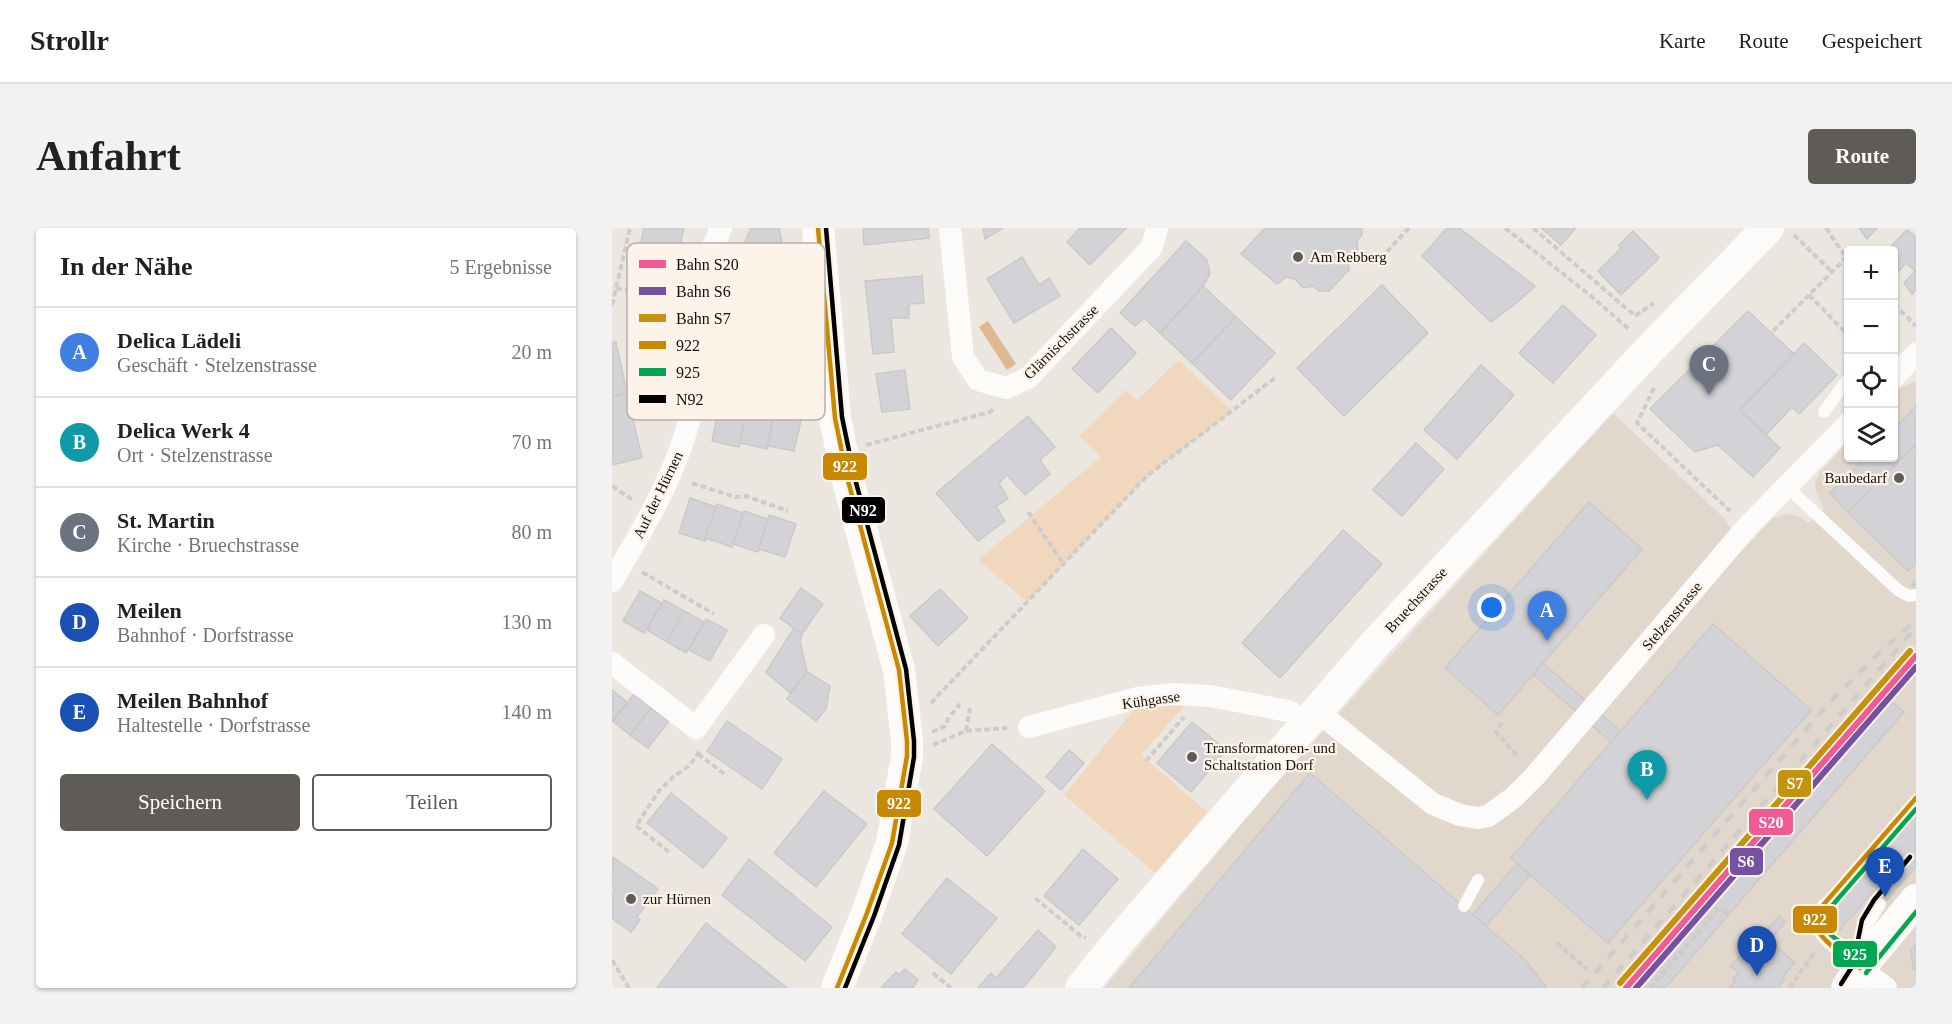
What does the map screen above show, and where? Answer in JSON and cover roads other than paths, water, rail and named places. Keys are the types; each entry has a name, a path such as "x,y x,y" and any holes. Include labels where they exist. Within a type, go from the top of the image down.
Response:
{"street":[{"name":"Auf der Hürnen","path":"715,243 721,228"},
{"path":"818,228 819,243"},
{"name":"Glärnischstrasse","path":"950,228 963,357 978,380 1006,388 1028,378 1137,264 1152,247 1157,228"},
{"name":"Bruechstrasse","path":"1081,988 1374,645 1562,443 1768,228"},
{"path":"825,306 835,418 847,477 899,670 924,735 907,756 892,843 837,988"},
{"path":"1898,369 1916,354"},
{"name":"Auf der Hürnen","path":"618,571 670,475 685,438 689,420"},
{"name":"Stelzenstrasse","path":"1497,810 1535,776 1747,526 1844,428"},
{"path":"612,663 696,728 764,634"},
{"name":"Kühgasse","path":"1029,727 1137,698 1174,694 1202,696 1288,711 1312,717 1433,804 1468,818 1488,816 1497,810"},
{"path":"1886,988 1854,978 1916,900"}],"lane":[{"path":"1824,412 1844,384"},
{"path":"1786,487 1898,590 1909,596 1916,595"},
{"path":"1464,906 1478,880"},
{"path":"1824,904 1815,922 1824,939 1854,978"},
{"path":"1854,978 1868,924 1880,904"}],"railway":[{"path":"1912,587 1916,583"},
{"path":"1582,988 1829,703 1916,620"},
{"path":"1603,988 1912,632"}],"rail line":[{"name":"S7","path":"1620,983 1910,651"},
{"name":"S20","path":"1626,988 1916,656"},
{"name":"S6","path":"1636,988 1916,667"}],"place":[{"name":"Am Rebberg","path":"1298,257"},
{"name":"St. Martin","path":"1709,395"},
{"name":"Baubedarf","path":"1899,478"},
{"name":"Delica Lädeli","path":"1547,641"},
{"name":"Transformatoren- und Schaltstation Dorf","path":"1192,757"},
{"name":"Delica Werk 4","path":"1647,800"},
{"name":"Meilen Bahnhof","path":"1885,897"},
{"name":"zur Hürnen","path":"631,899"},
{"name":"Meilen","path":"1757,976"}]}
